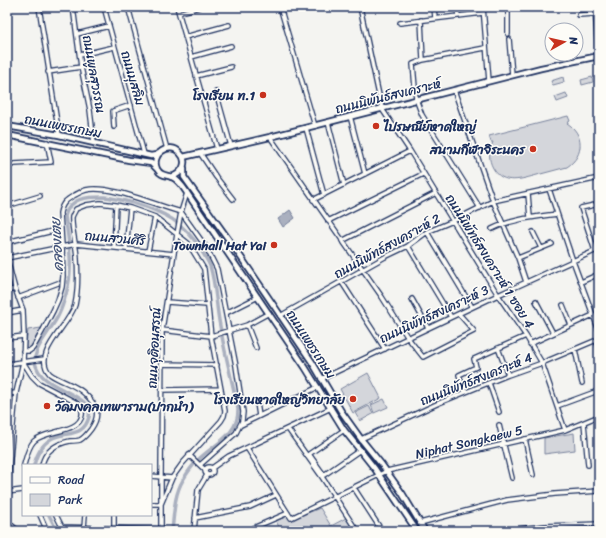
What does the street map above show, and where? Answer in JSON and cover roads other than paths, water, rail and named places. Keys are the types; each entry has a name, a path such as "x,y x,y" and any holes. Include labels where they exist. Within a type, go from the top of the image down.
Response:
{"main road":[{"name":"ถนนนิพันธ์สงเคราะห์","path":"183,157 270,138 512,75 598,56"},
{"name":"ถนนเพชรเกษม","path":"8,126 59,135 144,154 156,155 160,152"},
{"name":"ถนนเพชรเกษม","path":"7,134 129,160 151,163 158,170"},
{"path":"167,149 175,150 183,157 184,166 179,173 172,177 164,175 158,170 156,161 160,152 167,149"},
{"name":"ถนนเพชรเกษม","path":"184,166 184,177 234,247 312,362 341,411 402,493 425,531"},
{"name":"ถนนเพชรเกษม","path":"172,177 187,193 305,367 344,430 379,475 417,531"},
{"path":"227,252 234,247"},
{"path":"305,367 312,362"}],"street":[{"path":"39,7 59,135"},
{"name":"ถนนพูลสุวรรณ","path":"73,7 94,143"},
{"name":"ถนนมุสลิม","path":"104,7 144,154"},
{"path":"128,7 167,149"},
{"path":"177,7 217,149"},
{"path":"178,13 199,7"},
{"path":"280,7 315,126"},
{"path":"360,7 382,109"},
{"path":"434,7 435,18"},
{"path":"457,7 458,16"},
{"path":"483,7 485,48 489,81"},
{"path":"508,7 508,34"},
{"path":"596,7 595,14 598,37 598,56"},
{"path":"400,22 483,13"},
{"path":"579,15 595,14"},
{"path":"421,20 423,60"},
{"path":"185,37 229,25"},
{"path":"77,34 109,26"},
{"path":"510,39 512,75"},
{"path":"80,55 114,46"},
{"path":"191,57 231,46"},
{"path":"480,208 422,115 416,100 412,64 423,60 485,48"},
{"path":"48,72 82,67"},
{"path":"196,76 231,67"},
{"path":"454,90 493,201 518,258 526,282"},
{"path":"216,92 231,146"},
{"path":"114,127 113,111 131,105"},
{"name":"ถนนนิพัทธ์สงเคราะห์ 1 ซอย 4","path":"382,109 410,151 498,295 526,336 542,363 565,430"},
{"path":"7,116 8,126"},
{"path":"350,116 365,174"},
{"path":"328,122 344,184"},
{"path":"306,128 324,195"},
{"path":"270,138 363,270 408,338 423,357 474,330 459,314"},
{"path":"7,167 14,164 51,162 47,142"},
{"path":"313,200 410,151"},
{"path":"200,153 233,199"},
{"path":"328,222 423,174"},
{"name":"ถนนนิพัทธ์สงเคราะห์ 2","path":"280,316 341,281 408,246 427,232 493,201 599,178"},
{"path":"23,351 29,351 32,348 58,300 63,276 63,246 60,212 62,204 66,200 85,190 98,189 152,202 164,208 181,212 206,247 217,268 230,331 242,405 243,415 241,425"},
{"path":"549,189 573,261 599,331"},
{"name":"ถนนจุติอนุสรณ์","path":"161,531 162,330 181,212 187,193"},
{"path":"342,241 436,193"},
{"path":"528,194 530,218"},
{"path":"7,206 40,196"},
{"path":"42,464 44,457 53,447 60,443 78,440 84,437 94,424 97,413 93,404 84,393 50,374 47,371 42,359 46,350 70,318 75,304 77,259 72,217 76,209 86,205 100,203 130,208 155,217 188,243 204,269 211,336 225,408 223,418 172,478 161,504 152,504"},
{"path":"595,251 581,208 599,204"},
{"path":"114,248 116,205"},
{"path":"126,249 130,208"},
{"path":"492,229 503,223 557,214"},
{"path":"148,251 155,217"},
{"path":"7,242 61,229"},
{"path":"427,232 472,307"},
{"path":"533,232 541,248"},
{"path":"518,258 552,244"},
{"name":"ถนนสวนศิริ","path":"7,258 63,246 75,245 174,254"},
{"path":"408,246 451,317"},
{"name":"ถนนนิพัทธ์สงเคราะห์ 3","path":"321,379 472,307 599,249"},
{"path":"7,258 15,289 23,310 24,336 23,362 16,393 9,450 7,492 22,490"},
{"path":"581,282 599,274"},
{"path":"341,281 385,349"},
{"path":"18,298 58,283"},
{"path":"7,291 15,289"},
{"path":"226,313 258,297"},
{"path":"412,299 428,328"},
{"path":"536,301 553,333"},
{"path":"167,302 207,305"},
{"path":"563,305 571,325"},
{"path":"7,313 23,310"},
{"path":"162,330 211,336 246,326 269,313"},
{"path":"530,344 593,315"},
{"path":"246,326 256,348"},
{"path":"7,338 24,336"},
{"path":"465,392 459,375 476,367 474,359 526,336"},
{"path":"598,340 599,348"},
{"name":"ถนนนิพัทธ์สงเคราะห์ 4","path":"361,439 465,392 598,340"},
{"path":"498,348 508,375"},
{"path":"575,349 582,383"},
{"path":"7,364 42,359"},
{"path":"23,362 36,380 80,405 82,410 81,419 75,425 35,440 24,464"},
{"path":"162,364 217,365"},
{"path":"489,383 499,412"},
{"path":"200,465 230,439 241,425 318,387"},
{"path":"162,390 221,389"},
{"path":"558,406 595,392"},
{"path":"7,394 16,393"},
{"path":"257,404 259,416"},
{"path":"194,531 198,490 209,475 210,469 229,456 331,408"},
{"name":"Niphat Songkaew 5","path":"288,514 291,518 387,471 565,430 599,416"},
{"path":"584,422 588,465"},
{"path":"499,425 512,478"},
{"path":"7,426 13,426"},
{"path":"288,429 322,477 357,531"},
{"path":"344,430 309,454 324,475 360,450"},
{"path":"525,439 533,475"},
{"path":"248,448 288,514 253,528 250,531"},
{"path":"190,456 200,465 210,469"},
{"path":"209,475 210,469"},
{"path":"152,476 172,478"},
{"path":"354,488 382,531"},
{"path":"420,523 507,500 555,494 599,491"},
{"path":"195,518 250,507 276,495"},
{"path":"40,516 47,531"},
{"path":"56,516 63,529 114,528 161,531"},
{"path":"84,528 85,516"},
{"path":"114,516 114,528"},
{"path":"7,521 18,531"},
{"path":"514,531 519,529 599,524"},
{"path":"557,526 557,531"}],"water":[{"path":"290,210 295,218 283,227 278,219"}],"waterway":[{"name":"คลองเตย","path":"34,464 39,452 47,442 55,437 80,430 87,423 89,417 89,409 84,402 46,380 39,372 35,362 35,356 40,344 60,312 68,285 70,275 70,255 65,216 67,210 71,205 80,199 104,197 134,203 164,214 188,232 210,266 214,281 222,336 238,409 237,418 230,432 198,460 183,480 176,498 172,531"},
{"name":"คลองเตย","path":"50,516 57,531"}],"place":[{"name":"โรงเรียน ท.1","path":"263,95"},
{"name":"ไปรษณีย์หาดใหญ่","path":"376,126"},
{"name":"สนามกีฬาจิระนคร","path":"533,149"},
{"name":"Townhall Hat Yai","path":"274,245"},
{"name":"โรงเรียนหาดใหญ่วิทยาลัย","path":"353,399"},
{"name":"วัดมงคลเทพาราม(ปากน้ำ)","path":"47,406"}]}
